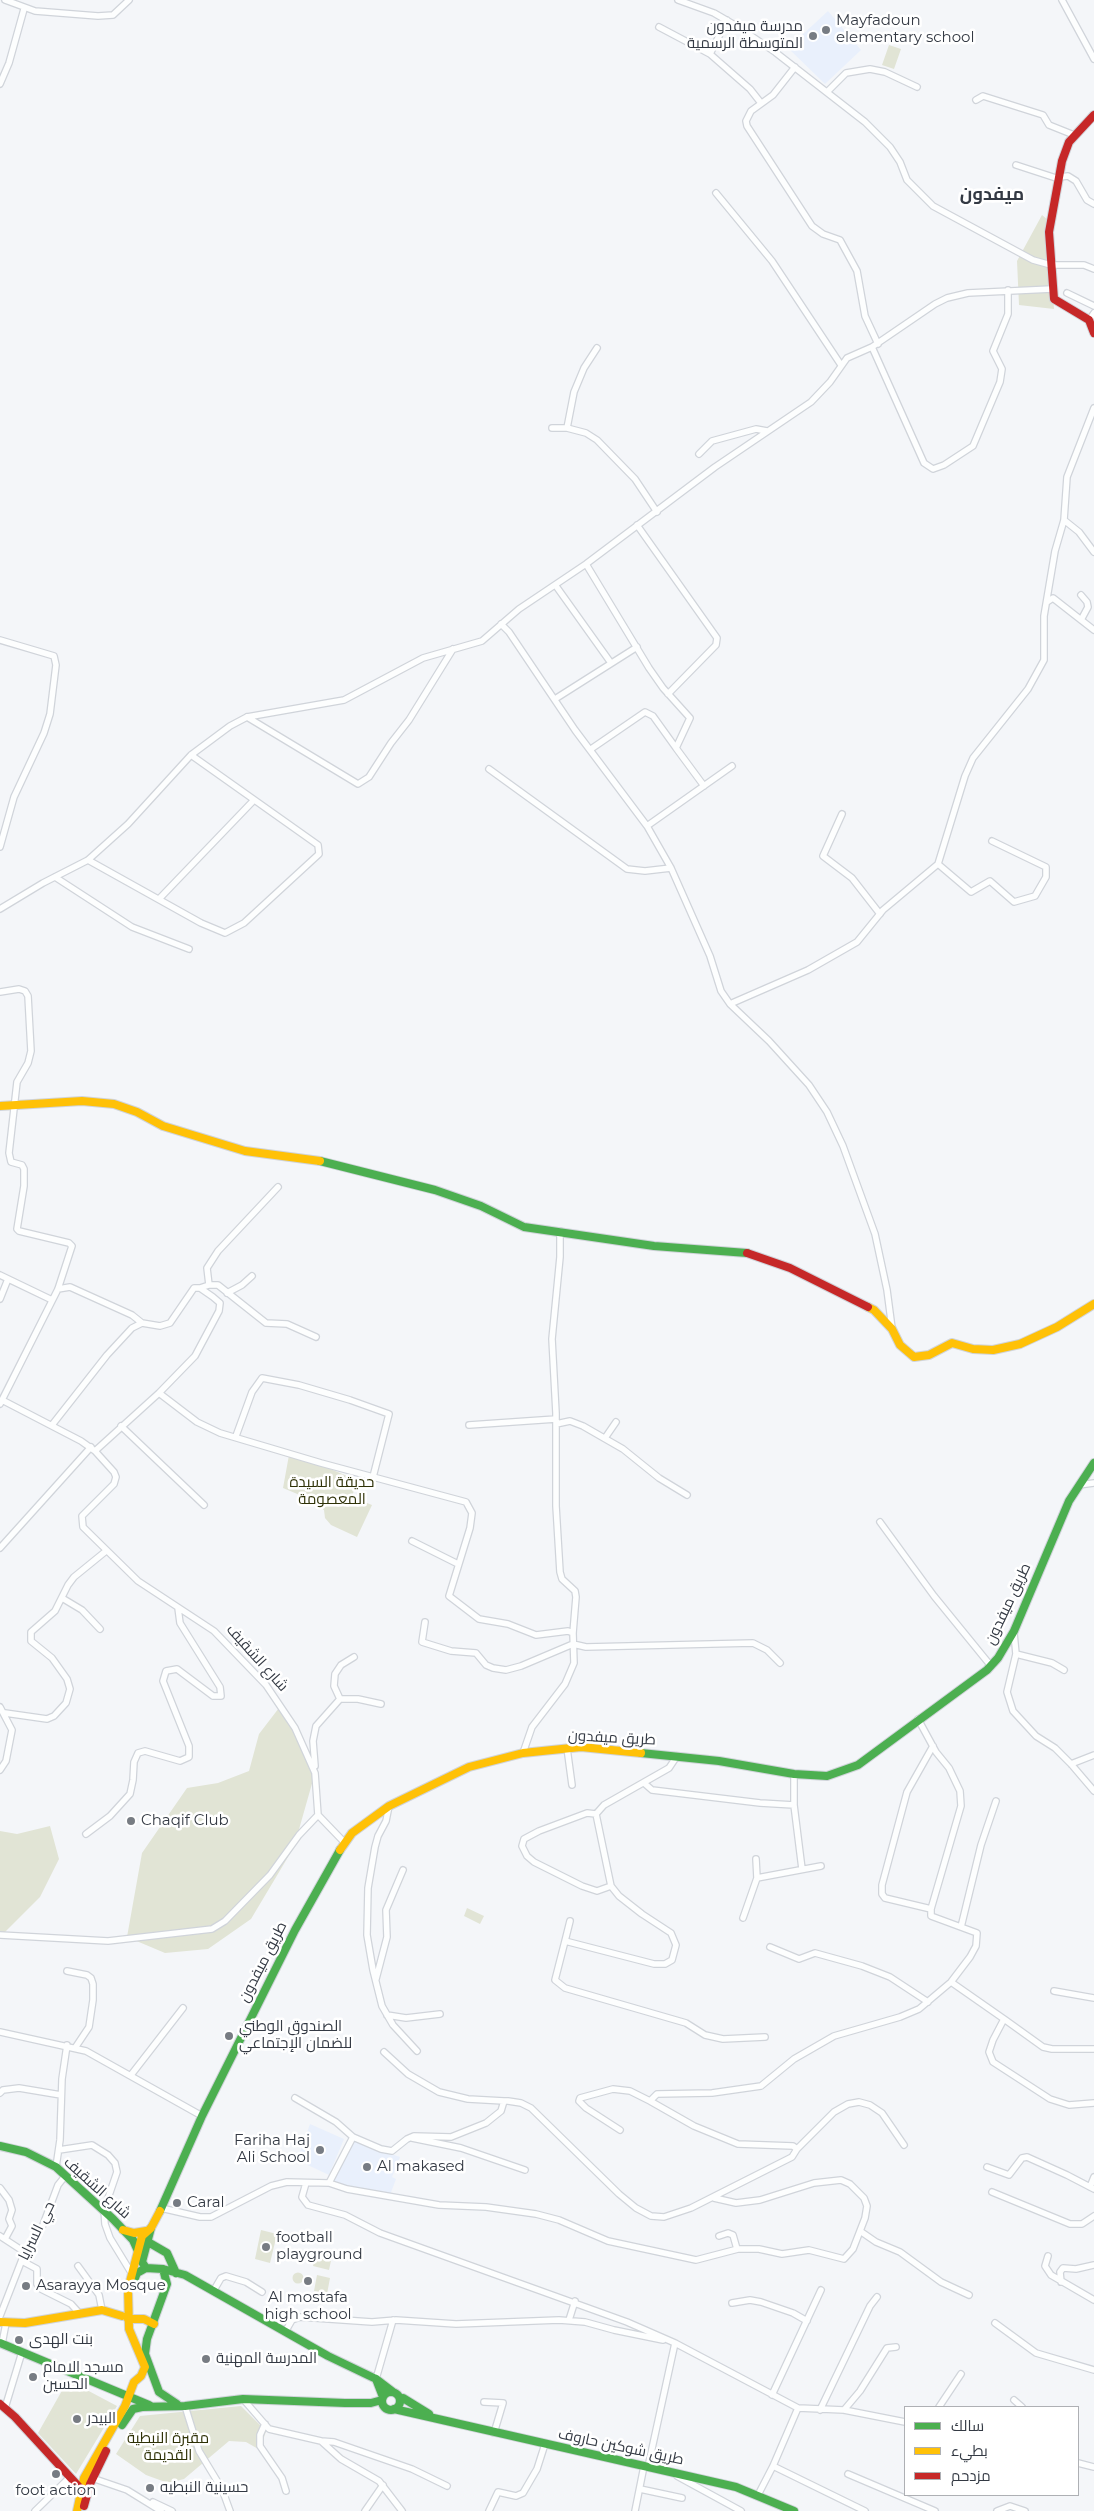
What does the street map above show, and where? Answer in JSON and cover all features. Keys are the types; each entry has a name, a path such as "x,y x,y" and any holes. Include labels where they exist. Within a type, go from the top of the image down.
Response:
{"main road":[{"path":"1094,115 1074,135 1064,154 1049,232 1054,299 1089,320 1094,333"},
{"path":"0,1106 82,1101 114,1104 137,1112 163,1126 245,1151 332,1163 389,1177 481,1206 524,1227 654,1246 751,1253 790,1268 874,1310 892,1329 900,1345 914,1357 929,1355 952,1343 993,1350 1035,1338 1094,1304"},
{"name":"طريق ميفدون","path":"125,2317 132,2274 142,2236 161,2208 202,2116 295,1930 344,1842 361,1825 389,1806 469,1767 522,1753 567,1748 618,1750 677,1756 794,1774 827,1776 850,1769 878,1751 918,1719 991,1666 1014,1631 1061,1520 1079,1485 1094,1463"},
{"name":"شارع الشقيف","path":"0,2146 26,2152 56,2167 104,2210 133,2240 138,2251"},
{"path":"123,2230 134,2233 148,2229 148,2242 142,2262 146,2268"},
{"path":"148,2242 167,2253 178,2273"},
{"path":"128,2294 136,2275 146,2268 164,2269 178,2273 214,2290 285,2332 376,2379 394,2392 400,2399 399,2405 394,2409 345,2403"},
{"path":"164,2269 167,2284"},
{"path":"152,2407 159,2399 159,2392 145,2354 147,2339 167,2284 178,2273"},
{"path":"3,2322 25,2323 102,2310 111,2311 125,2317 144,2319 154,2324"},
{"path":"117,2392 132,2388 145,2367 125,2317"},
{"path":"133,2340 141,2342 147,2339"},
{"path":"1,2344 152,2407"},
{"path":"141,2376 155,2383"},
{"path":"376,2379 386,2408"},
{"path":"77,2511 83,2502 84,2478 132,2399 132,2388"},
{"path":"159,2392 168,2400 185,2406"},
{"path":"84,2491 130,2412 137,2407 185,2406 243,2399 371,2403 382,2398 387,2393 394,2392"},
{"name":"طريق شوكين حاروف","path":"400,2399 439,2419"},
{"path":"2,2406 84,2491"},
{"name":"طريق شوكين حاروف","path":"394,2409 736,2488 758,2495 794,2511"},
{"path":"83,2502 91,2511"}],"street":[{"path":"5,0 24,8 72,16 113,15 129,0"},
{"path":"678,0 727,20 795,67 827,92 884,140 894,152 907,180 932,206 956,220 985,232 1025,257 1051,265 1075,264 1094,269"},
{"path":"1062,0 1094,59"},
{"path":"0,84 9,63 24,8"},
{"path":"710,54 727,20"},
{"path":"659,27 710,54 750,88 761,103"},
{"path":"795,67 773,95 751,111 746,121 746,126 812,226 823,234 840,240 857,271 865,316 878,344"},
{"path":"827,92 846,73 870,69 885,72 917,87"},
{"path":"976,100 983,96 1043,115 1049,124 1074,135"},
{"path":"1016,165 1059,178 1068,176 1076,181 1087,200 1094,204"},
{"path":"716,193 772,261 841,366"},
{"path":"0,909 88,860 128,824 191,755 211,738 247,717 344,700 407,666 453,649 482,641 519,610 556,586 636,525 658,512 715,467 811,402 852,355 878,344 947,298 968,293 1052,289"},
{"path":"872,347 924,463 933,469 944,465 973,446 1000,382 1002,369 993,351 1008,314 1008,290"},
{"path":"1067,292 1094,306"},
{"path":"1089,320 1094,313"},
{"path":"567,428 574,392 584,368 597,348"},
{"path":"730,1004 808,970 857,942 880,914 938,864 965,776 973,758 1028,689 1044,660 1044,616 1055,550 1064,520 1067,477 1094,408"},
{"path":"552,428 567,428 586,433 597,440 635,479 658,512"},
{"path":"699,454 712,442 756,429 767,431"},
{"path":"1064,520 1079,532 1094,552"},
{"path":"636,525 717,638 716,645 668,694"},
{"path":"586,564 649,668 668,694 691,720 676,748"},
{"path":"556,586 611,662"},
{"path":"1081,595 1087,602 1088,607 1082,620"},
{"path":"1047,602 1053,598 1094,630"},
{"path":"501,624 509,632 575,730 647,826 671,868 707,948 721,991 730,1004 769,1041 809,1085 827,1112 844,1146 875,1234 887,1290 892,1329"},
{"path":"0,640 54,656 56,664 50,714 44,733 14,797 0,847"},
{"path":"555,699 637,647"},
{"path":"247,717 358,784 369,777 391,743 409,720 453,649"},
{"path":"591,749 645,712 653,716 704,786"},
{"path":"88,860 220,932 229,932 251,917 319,854 318,845 191,755"},
{"path":"647,826 732,766"},
{"path":"489,769 627,869 645,871 671,868"},
{"path":"159,899 254,800"},
{"path":"842,814 823,856 852,878 880,914"},
{"path":"938,864 971,892 990,882 1014,902 1035,896 1046,877 1046,867 992,840"},
{"path":"56,877 132,927 189,949"},
{"path":"0,992 19,989 25,991 28,996 31,1051 28,1063 17,1082 9,1158 11,1162 23,1166 25,1179 17,1228 19,1232 72,1245 58,1289 1,1402 52,1425 93,1449"},
{"path":"209,1285 207,1268 218,1251 278,1187"},
{"path":"522,1753 537,1719 571,1674 574,1663 573,1633 576,1596 575,1591 562,1579 560,1572 556,1506 556,1421 552,1339 560,1256 560,1231"},
{"path":"0,1275 52,1300"},
{"path":"227,1293 242,1285 252,1276"},
{"path":"0,1299 8,1279"},
{"path":"58,1289 70,1287 127,1312 142,1323 160,1326 170,1323 189,1292 194,1288 218,1285 266,1323 287,1324 316,1336"},
{"path":"0,1548 93,1449 159,1393 195,1356 218,1315 220,1303 200,1288"},
{"path":"52,1425 107,1355 132,1328 142,1323"},
{"path":"236,1436 252,1392 260,1379 276,1380 323,1392 389,1414 373,1477"},
{"path":"159,1393 204,1426 373,1477 450,1496 470,1506 470,1528 449,1596 479,1619 508,1624 536,1634 568,1631 573,1633"},
{"path":"469,1425 570,1421 623,1449 659,1478 687,1494"},
{"path":"605,1438 616,1422"},
{"path":"121,1426 204,1505"},
{"name":"شارع الشقيف","path":"93,1449 114,1472 116,1477 114,1484 84,1513 81,1523 138,1582 214,1631 266,1685 295,1728 315,1773 318,1815"},
{"path":"1079,1485 1094,1483"},
{"path":"880,1522 934,1596 991,1666"},
{"path":"412,1541 458,1564"},
{"path":"5,1713 47,1719 54,1716 66,1703 70,1689 64,1673 52,1658 31,1641 30,1636 34,1627 55,1611 74,1577 106,1551"},
{"path":"62,1598 82,1610 100,1629"},
{"path":"86,1834 110,1816 130,1794 138,1753 145,1751 180,1761 189,1757 189,1746 163,1681 166,1671 177,1669 213,1696 220,1696 220,1687 180,1623 178,1608"},
{"path":"425,1622 422,1642 451,1651 476,1653 486,1665 506,1670 521,1666 573,1644 586,1647 753,1643 767,1650 780,1663"},
{"path":"1014,1631 1016,1654 1007,1692 1013,1711 1036,1736 1055,1748 1094,1791"},
{"path":"1016,1654 1052,1663 1064,1670"},
{"path":"340,1699 333,1682 335,1674 341,1665 354,1657"},
{"path":"315,1773 313,1741 316,1726 340,1699 358,1699 381,1704"},
{"path":"0,1707 11,1725 12,1736 6,1761 0,1770"},
{"path":"650,2101 657,2094 698,2094 756,2088 767,2082 794,2059 834,2036 900,2017 918,2009 951,1982 970,1957 978,1939 977,1933 931,1916 931,1909 961,1806 958,1784 918,1719"},
{"path":"931,1909 885,1898 882,1894 882,1885 907,1792 933,1746"},
{"path":"567,1748 572,1786"},
{"path":"1071,1764 1094,1755"},
{"path":"596,1814 604,1805 669,1768 677,1756"},
{"path":"794,1774 794,1805 802,1869"},
{"path":"644,1783 652,1790 760,1803 794,1805"},
{"path":"961,1927 981,1845 996,1801"},
{"path":"389,1806 386,1821 378,1836 368,1888 367,1935 376,1982 387,2015 418,2052"},
{"path":"596,1814 587,1813 539,1831 524,1838 522,1846 534,1862 582,1886 596,1891 611,1886"},
{"path":"565,1941 654,1964 664,1964 672,1960 676,1945 671,1933 619,1896 611,1886 596,1814"},
{"path":"0,1935 108,1942 212,1929 225,1921 270,1875 299,1835 318,1815 344,1842"},
{"path":"743,1918 757,1878 756,1859"},
{"path":"757,1878 821,1866"},
{"path":"376,1982 387,1937 386,1910 402,1870"},
{"path":"570,1921 555,1980 565,1988 686,2023 705,2035 723,2039 765,2037"},
{"path":"770,1946 799,1959 815,1953 862,1966 890,1977 928,2002"},
{"path":"67,1970 90,1977 93,1984 93,2000 89,2026 76,2048"},
{"path":"951,1982 1043,2047 1070,2050 1094,2049"},
{"path":"1054,1991 1094,1998"},
{"path":"131,2075 184,2008"},
{"path":"387,2015 406,2018 440,2014"},
{"path":"1004,2020 990,2046 990,2057 993,2062 1050,2099 1069,2105 1094,2103"},
{"path":"0,2032 46,2044 67,2045 101,2058 202,2116"},
{"path":"56,2167 67,2045"},
{"path":"384,2052 408,2074 439,2092 468,2099 516,2101 531,2108 600,2176 644,2213 657,2217 671,2215 714,2198 756,2174 792,2157 797,2149 834,2112 848,2104 859,2102 870,2105 882,2113 904,2145"},
{"path":"0,2093 3,2090 20,2088 61,2095"},
{"path":"620,2130 586,2108 579,2101 580,2098 613,2089 630,2091 694,2126 738,2144 791,2146 797,2149"},
{"path":"295,2098 336,2122 353,2138 381,2149 392,2151 411,2138 421,2135 451,2137 461,2134 495,2117 501,2111 504,2101"},
{"path":"329,2183 353,2138"},
{"path":"411,2138 461,2148 525,2170"},
{"path":"59,2150 92,2145 108,2155 115,2163 117,2172 104,2210 110,2238 132,2274"},
{"path":"987,2167 1009,2175 1022,2158 1027,2157 1092,2188 1094,2177"},
{"name":"حي السرايا","path":"0,2316 22,2261 43,2226 58,2185 66,2175"},
{"path":"161,2208 200,2217 211,2217 271,2186 287,2182 329,2183 355,2190 438,2205 486,2207 536,2214 559,2220 608,2241 692,2260 703,2259 721,2252 737,2249 759,2249 782,2254 809,2250 844,2259 850,2255 865,2218 866,2202 850,2184 841,2180 814,2182 760,2200 736,2203 714,2198"},
{"path":"306,2183 302,2197 308,2205 345,2215 380,2233 574,2301 672,2342 798,2408 844,2410 904,2422"},
{"path":"0,2188 9,2200 12,2210 9,2219 12,2226 2,2238 26,2253"},
{"path":"992,2192 1070,2224 1082,2224 1094,2216"},
{"path":"860,2231 876,2242 900,2252 940,2282 969,2295"},
{"path":"719,2236 728,2233 733,2235 737,2249"},
{"path":"1048,2256 1045,2262 1047,2270 1061,2282 1094,2300"},
{"path":"22,2261 37,2269 36,2284 39,2288 70,2304 80,2314"},
{"path":"1061,2282 1060,2272 1063,2268 1076,2269 1094,2264"},
{"path":"78,2266 99,2295 102,2310"},
{"path":"214,2290 221,2278 226,2276 246,2282 262,2292"},
{"path":"772,2395 822,2290"},
{"path":"820,2410 870,2306 877,2297"},
{"path":"732,2303 750,2300 761,2302 784,2309 807,2321"},
{"path":"568,2320 574,2301"},
{"path":"285,2332 292,2320 300,2317 372,2322 393,2320 456,2324 568,2320 585,2322 672,2342"},
{"path":"376,2379 393,2320"},
{"path":"1,2344 3,2322"},
{"path":"995,2323 1036,2353 1094,2370"},
{"path":"635,2511 672,2342"},
{"path":"844,2410 860,2391 887,2348 896,2347"},
{"path":"2,2406 22,2352"},
{"path":"940,2406 961,2374"},
{"path":"243,2399 265,2424 275,2432 334,2442 412,2469 447,2486"},
{"path":"1014,2400 1021,2406"},
{"path":"484,2402 503,2403 494,2433"},
{"path":"185,2406 199,2451 222,2489 230,2511"},
{"path":"758,2495 774,2466 798,2408"},
{"path":"265,2424 260,2435 260,2446 282,2478 286,2491"},
{"path":"321,2441 341,2459 384,2485 402,2511"},
{"path":"489,2511 498,2492 516,2496 523,2493 537,2469 545,2444"},
{"path":"1079,2463 1094,2467"},
{"path":"774,2466 865,2511"},
{"path":"671,2472 741,2511"},
{"path":"848,2474 935,2511"},
{"path":"35,2511 70,2477"},
{"path":"92,2478 114,2485 172,2511"},
{"path":"365,2511 384,2485"},
{"path":"640,2489 682,2498"},
{"path":"141,2498 162,2511"},
{"path":"997,2511 1010,2506 1025,2511"}],"shaded area":[{"name":"Mayfadoun elementary school","path":"828,11 861,50 825,84 788,48"},
{"name":"Fariha Haj Ali School","path":"310,2124 344,2139 329,2175 297,2160"},
{"name":"Al makased","path":"351,2140 400,2157 392,2177 396,2179 390,2195 331,2184"}],"green space":[{"path":"889,45 901,49 894,69 882,65"},
{"path":"1042,215 1048,220 1054,309 1019,305 1017,261"},
{"name":"حديقة السيدة المعصومة","path":"289,1455 357,1480 352,1497 372,1505 357,1537 331,1525 325,1518 324,1510 314,1501 283,1488"},
{"path":"282,1704 315,1773 294,1847 251,1919 208,1949 165,1953 127,1937 142,1853 187,1788 218,1783 249,1771 259,1734"},
{"path":"50,1826 59,1859 40,1897 5,1932 0,1932 0,1831 17,1834"},
{"path":"467,1908 484,1916 480,1924 464,1916"},
{"name":"football playground","path":"261,2230 277,2234 270,2263 255,2259"},
{"path":"316,2252 332,2256 329,2270 313,2266"},
{"path":"298,2272 304,2278 298,2284 292,2278"},
{"path":"317,2275 330,2278 327,2294 314,2291"},
{"name":"البيدر","path":"68,2380 117,2406 76,2474 38,2433"},
{"name":"مقبرة النبطية القديمة","path":"241,2406 266,2431 260,2450 246,2442 229,2441 184,2479 168,2483 146,2475 116,2454 140,2416"}],"traffic: fast":[{"path":"320,1161 435,1190 481,1206 524,1227 654,1246 747,1253"},
{"path":"641,1753 719,1761 794,1774 827,1776 858,1765 987,1670 998,1658 1014,1631 1069,1501 1094,1463"},
{"path":"160,2211 202,2116 295,1930 340,1850"},
{"path":"0,2146 26,2152 56,2167 113,2219 133,2240 138,2251"},
{"path":"146,2268 142,2262 151,2228"},
{"path":"148,2242 167,2253 176,2273"},
{"path":"133,2283 137,2273 146,2268 163,2269 185,2275 328,2356 376,2379 393,2392"},
{"path":"163,2269 167,2284 147,2339 145,2354 159,2392 177,2404"},
{"path":"0,2343 149,2405"},
{"path":"376,2379 383,2397"},
{"path":"391,2392 397,2395 400,2401 397,2407 391,2410 385,2407 382,2401 385,2395 391,2392"},
{"path":"400,2399 403,2398 429,2414"},
{"path":"122,2425 133,2409 142,2407 185,2406 243,2399 345,2403 371,2403 382,2400"},
{"path":"394,2409 736,2487 794,2511"}],"traffic: slow":[{"path":"0,1106 82,1101 114,1104 137,1112 163,1126 245,1151 320,1161"},
{"path":"868,1307 874,1310 892,1329 900,1345 914,1357 929,1355 952,1343 973,1349 993,1350 1020,1344 1057,1327 1094,1304"},
{"path":"340,1850 352,1833 389,1806 469,1767 523,1753 581,1747 641,1753"},
{"path":"77,2511 84,2478 125,2406 134,2382 141,2376 145,2367 129,2329 128,2289 142,2236 151,2228 160,2211"},
{"path":"123,2230 134,2233 146,2231"},
{"path":"0,2322 25,2323 102,2310 122,2316"},
{"path":"128,2319 144,2319 154,2324"}],"traffic: jam":[{"path":"1094,115 1069,142 1062,161 1049,232 1054,299 1089,320 1094,333"},
{"path":"747,1253 790,1268 868,1307"},
{"path":"0,2404 15,2417 81,2489 86,2491"},
{"path":"84,2506 90,2484 106,2451"}],"place":[{"name":"Mayfadoun elementary school","path":"826,30"},
{"name":"مدرسة ميفدون المتوسطة الرسمية","path":"813,36"},
{"name":"Chaqif Club","path":"131,1821"},
{"name":"الصندوق الوطني للضمان الإجتماعي","path":"229,2036"},
{"name":"Fariha Haj Ali School","path":"320,2150"},
{"name":"Al makased","path":"367,2167"},
{"name":"Caral","path":"177,2203"},
{"name":"football playground","path":"266,2247"},
{"name":"Al mostafa high school","path":"308,2281"},
{"name":"Asarayya Mosque","path":"26,2286"},
{"name":"بنت الهدى","path":"19,2340"},
{"name":"المدرسة المهنية","path":"206,2359"},
{"name":"مسجد الامام الحسين","path":"33,2377"},
{"name":"البيدر","path":"77,2419"},
{"name":"foot action","path":"56,2474"},
{"name":"حسينية النبطيه","path":"150,2488"}],"district":[{"name":"ميفدون","path":"992,195"}]}
